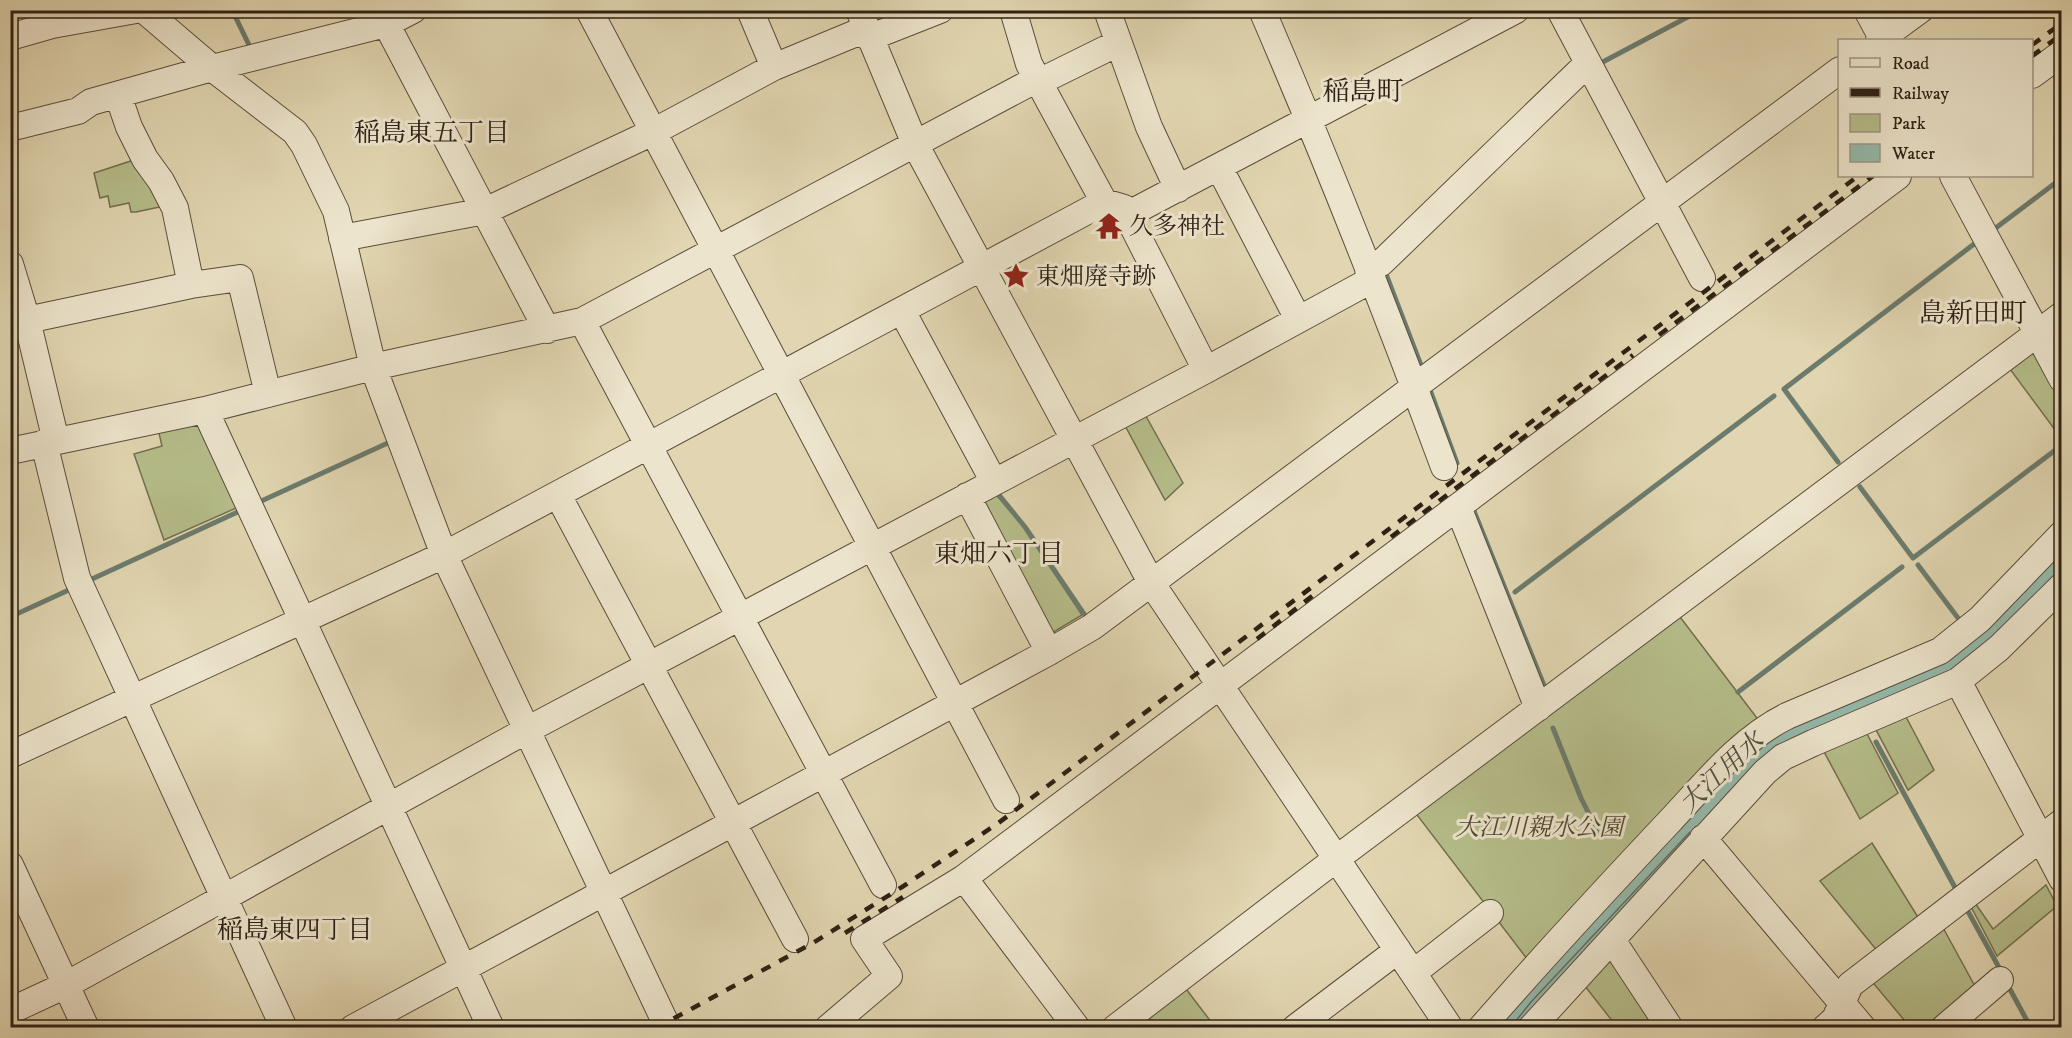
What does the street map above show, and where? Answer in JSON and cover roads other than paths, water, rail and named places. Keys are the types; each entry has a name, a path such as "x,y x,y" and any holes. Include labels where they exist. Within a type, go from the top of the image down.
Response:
{"street":[{"path":"10,37 52,25 136,10"},
{"path":"144,10 212,68 295,132 304,145 336,211 373,367 444,555 668,1028"},
{"path":"10,128 78,111 91,102 413,10"},
{"path":"588,10 1006,800"},
{"path":"750,10 774,67"},
{"path":"342,238 485,211 653,132 774,67 864,26 940,10"},
{"path":"1013,10 1029,64 1038,81 1104,202 1124,208 1206,370"},
{"path":"1107,10 1149,127 1178,189"},
{"path":"1262,10 1309,121 1444,467"},
{"path":"1127,215 1516,10"},
{"path":"1560,10 1702,279"},
{"path":"1867,10 1881,39 1920,10"},
{"path":"383,17 547,330"},
{"path":"864,26 915,144 1152,584 1450,1028"},
{"path":"10,451 206,410 373,367 582,321 915,144 1118,43"},
{"path":"2033,74 2061,53"},
{"path":"10,1011 66,986 527,730 1362,285 1369,273 1588,63"},
{"path":"353,1028 1092,627 1838,71"},
{"path":"118,94 129,127 145,159 175,208 191,285"},
{"path":"1219,167 1299,319"},
{"path":"828,1028 889,976 864,939 964,878 1897,177"},
{"path":"1954,177 2061,379"},
{"path":"10,755 444,555 1104,202"},
{"path":"10,264 15,296 27,320 77,578 284,1028"},
{"path":"27,320 191,285 240,278 268,394"},
{"path":"902,311 994,482"},
{"path":"1115,1028 1336,859 2061,315"},
{"path":"582,321 883,885"},
{"path":"206,410 491,1028"},
{"path":"558,495 795,939"},
{"path":"967,496 1049,652"},
{"path":"1458,507 1538,708"},
{"path":"1481,1028 1583,913 1738,750 1769,725 1786,716 1940,651 1980,619 2061,534"},
{"path":"1531,1028 1765,772 1783,758 1813,742 1958,681 1999,648 2061,586"},
{"path":"1958,681 2061,879"},
{"path":"1824,1028 1835,1019 1850,985 2061,822"},
{"path":"1703,838 1863,1028"},
{"path":"10,864 86,1028"},
{"path":"964,878 1077,1028"},
{"path":"1413,973 1490,913"},
{"path":"1612,940 1670,1028"},
{"path":"1295,1028 1398,950"},
{"path":"1944,1028 2000,980"}],"water":[{"path":"2061,542 2061,575 1978,658 1799,741 1536,1006 1518,1027 1488,1028 1761,737 1941,655"}],"waterway":[{"path":"232,10 251,49"},
{"path":"1597,65 1701,10"},
{"path":"1993,230 2062,178"},
{"path":"1838,462 1784,389 1978,241"},
{"path":"1384,269 1422,368"},
{"path":"1432,386 1429,387 1457,463"},
{"path":"1515,592 1774,396"},
{"path":"257,503 390,442 389,438"},
{"path":"1860,487 1913,558 2062,445"},
{"path":"995,490 1025,527 1089,619"},
{"path":"1472,506 1545,688"},
{"path":"92,579 242,510"},
{"path":"1918,565 1961,622"},
{"path":"1738,692 1902,567"},
{"path":"10,617 71,589"},
{"path":"1553,728 1581,798 1598,832"},
{"path":"1876,742 1958,893"},
{"path":"1965,906 2002,973"},
{"path":"2006,982 2031,1028"}],"railway":[{"path":"2033,44 2062,23"},
{"path":"2033,55 2062,34"},
{"path":"656,1028 813,943 997,824 1857,177"},
{"path":"1659,335 1872,177"},
{"path":"1391,537 1633,355"},
{"path":"1257,639 1316,593"},
{"path":"845,933 903,897"}],"place":[{"name":"久多神社","path":"1109,226"},
{"name":"東畑廃寺跡","path":"1016,276"}],"district":[{"name":"稲島町","path":"1363,91"},
{"name":"稲島東五丁目","path":"432,132"},
{"name":"島新田町","path":"1973,313"},
{"name":"東畑六丁目","path":"999,553"},
{"name":"稲島東四丁目","path":"295,929"}],"water label":[{"name":"大江用水","path":"1721,772"}],"park label":[{"name":"大江川親水公園","path":"1539,827"}]}
